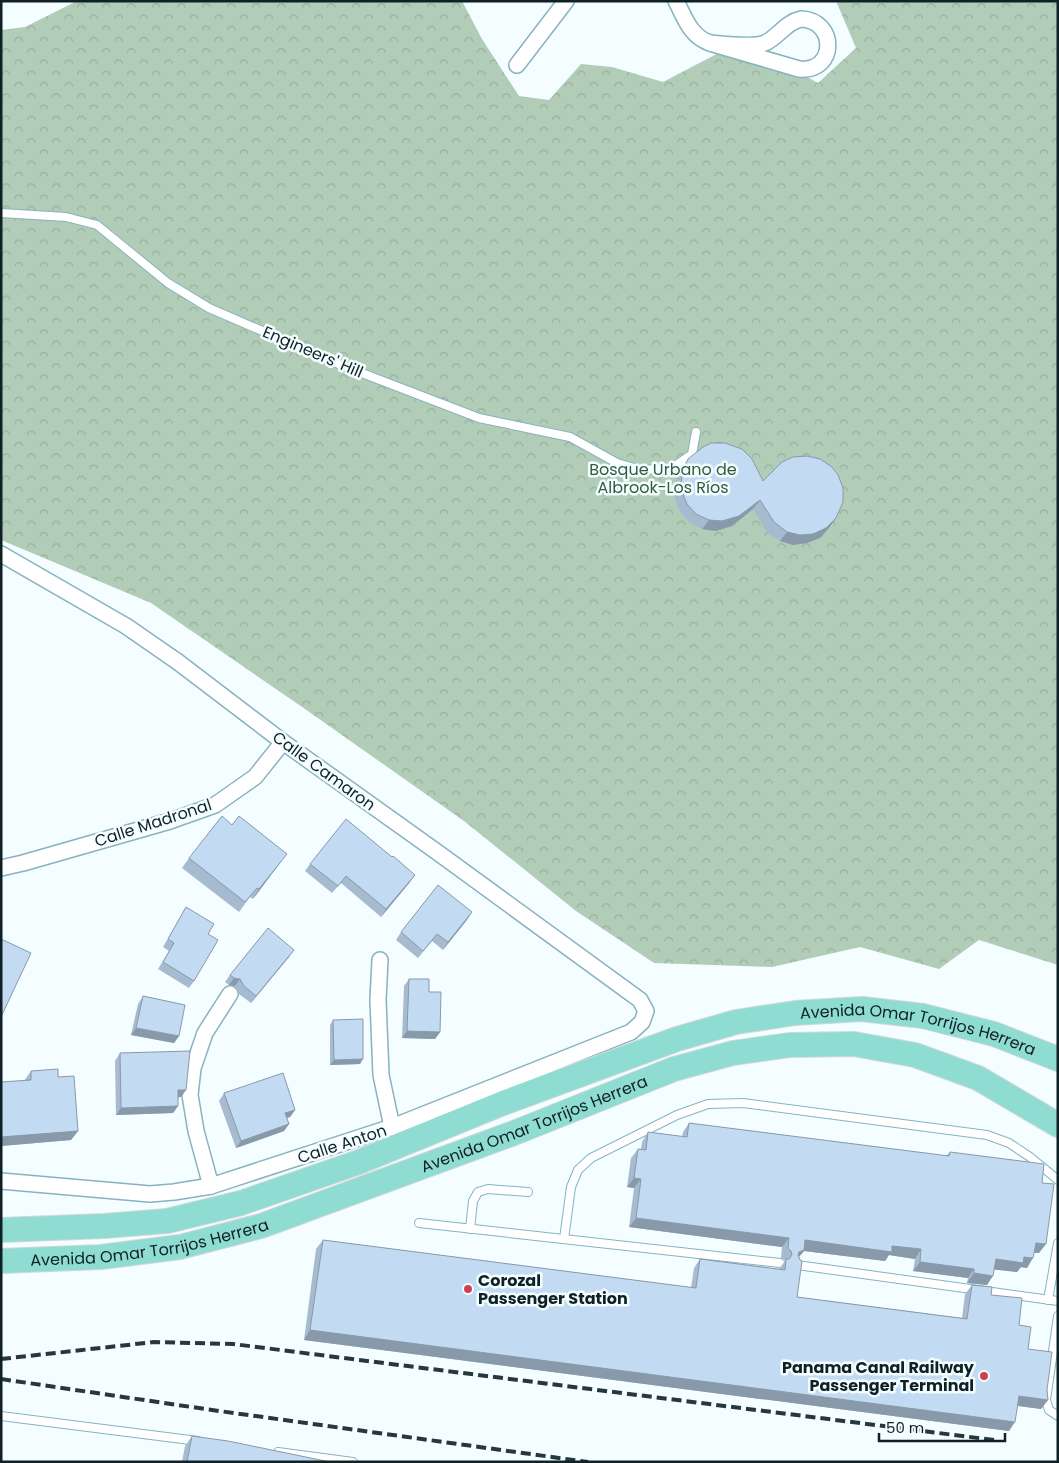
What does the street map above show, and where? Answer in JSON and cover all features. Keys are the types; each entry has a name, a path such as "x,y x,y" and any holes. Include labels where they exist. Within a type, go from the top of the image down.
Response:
{"main road":[{"name":"Avenida Omar Torrijos Herrera","path":"1,1230 104,1226 167,1221 241,1203 358,1162 502,1103 677,1039 746,1020 795,1013 862,1009 914,1015 994,1034 1058,1059"},
{"name":"Avenida Omar Torrijos Herrera","path":"1,1262 101,1257 170,1248 261,1226 514,1133 674,1069 732,1053 790,1045 854,1044 915,1056 978,1078 1058,1125"}],"street":[{"path":"517,66 566,1"},
{"path":"676,1 691,30 698,38 710,43 806,70 818,65 828,50 826,34 821,27 815,22 801,19 793,21 767,42 759,45 710,43"},
{"name":"Calle Camaron","path":"1,554 126,626 178,662 283,742 438,852 640,1000"},
{"name":"Calle Madronal","path":"1,868 170,821 215,805 255,777 283,742"},
{"path":"380,960 378,1000 381,1075 392,1127"},
{"path":"211,1186 196,1131 190,1095 193,1068 205,1033 230,994"},
{"name":"Calle Anton","path":"1,1181 150,1194 211,1186 392,1127 630,1032 642,1022 646,1011 640,1000"}],"lane":[{"name":"Engineers' Hill","path":"1,213 66,217 97,225 168,284 209,308 341,365 479,418 570,437 618,464 641,470 672,468 692,454 696,432"},
{"path":"564,1239 571,1187 578,1170 591,1158 678,1115 708,1104 743,1103 987,1135 1009,1143 1058,1180"},
{"path":"470,1229 473,1201 478,1192 488,1189 528,1192"},
{"path":"419,1223 780,1263"},
{"path":"1048,1300 1055,1273 1058,1243"},
{"path":"797,1265 1058,1301"},
{"path":"1058,1316 1046,1400 1049,1410 1058,1416"},
{"path":"1,1416 206,1442"},
{"path":"275,1452 353,1462"}],"green space":[{"name":"Bosque Urbano de Albrook-Los Ríos","path":"77,1 462,1 482,39 519,96 549,100 581,64 612,67 663,82 730,47 781,63 818,83 856,48 836,1 1058,1 1058,965 979,940 939,969 860,947 772,967 654,963 576,911 464,821 151,603 1,540 1,30 25,27"}],"building":[{"path":"711,443 725,443 742,449 752,459 763,481 782,462 793,457 807,456 820,459 832,467 838,475 843,488 843,502 836,518 826,528 813,534 800,535 787,532 774,522 760,500 739,516 722,521 709,520 696,514 687,504 684,497 681,483 683,470 688,459"},
{"path":"222,816 232,825 239,816 287,854 259,889 257,888 245,902 189,858"},
{"path":"346,819 415,875 386,909 346,876 338,886 310,864"},
{"path":"438,885 472,912 448,942 437,934 423,951 401,932"},
{"path":"186,907 214,924 208,934 218,940 194,981 163,962 174,943 168,939"},
{"path":"268,928 294,950 256,996 244,986 240,979 230,975"},
{"path":"1,939 31,953 1,1017"},
{"path":"409,979 429,979 429,992 441,992 440,1032 407,1031"},
{"path":"143,996 185,1005 179,1036 136,1028"},
{"path":"363,1019 363,1059 334,1060 333,1020"},
{"path":"190,1051 186,1090 178,1090 178,1106 121,1108 120,1053"},
{"path":"58,1069 58,1077 74,1076 78,1131 1,1137 1,1082 31,1080 31,1071"},
{"path":"283,1073 295,1110 285,1113 289,1124 241,1141 224,1093"},
{"name":"Corozal Passenger Station","path":"689,1123 949,1156 950,1152 1044,1164 1042,1183 1054,1184 1046,1244 1036,1243 1033,1258 1024,1257 1023,1263 996,1259 993,1276 974,1273 974,1269 920,1262 921,1249 892,1246 892,1252 805,1240 804,1250 799,1252 798,1255 802,1261 797,1297 967,1319 972,1285 992,1287 991,1295 1022,1298 1019,1325 1031,1327 1028,1349 1052,1352 1047,1390 1048,1400 1019,1396 1015,1422 310,1330 323,1240 696,1288 700,1259 785,1270 786,1259 789,1259 792,1255 788,1248 789,1238 636,1218 641,1179 634,1178 638,1149 646,1150 648,1132 687,1137"},
{"path":"192,1436 228,1441 330,1462 187,1462"}],"railway":[{"path":"1,1359 154,1342 233,1344 994,1440"},
{"path":"1,1379 588,1462"}],"place":[{"name":"Corozal Passenger Station","path":"468,1289"},
{"name":"Panama Canal Railway Passenger Terminal","path":"984,1376"}]}
